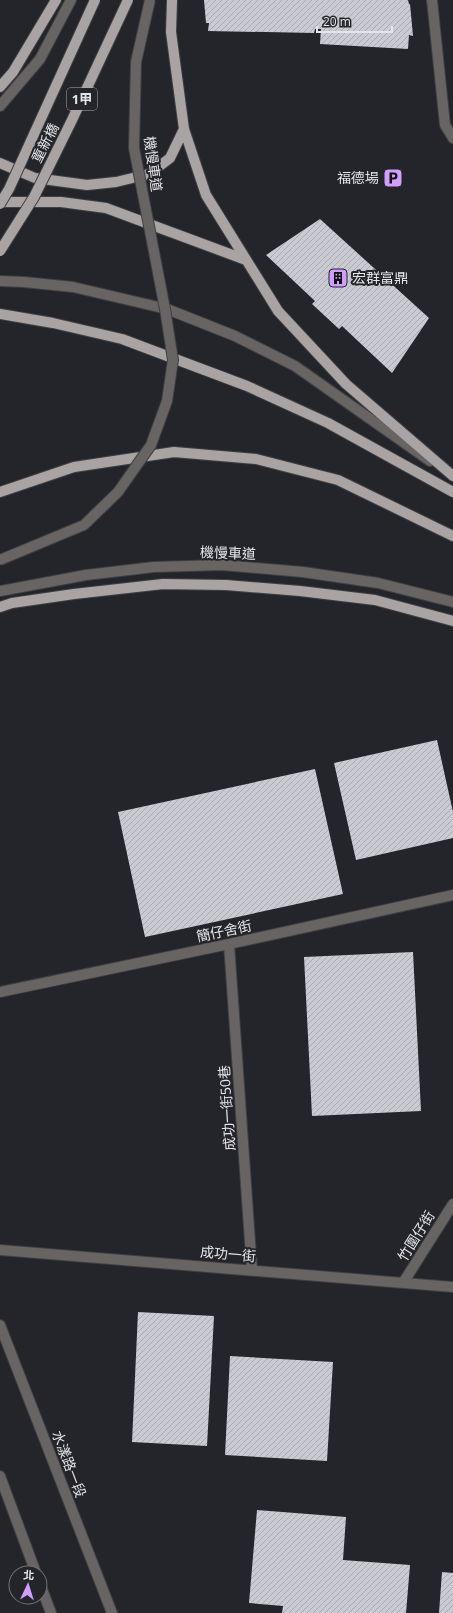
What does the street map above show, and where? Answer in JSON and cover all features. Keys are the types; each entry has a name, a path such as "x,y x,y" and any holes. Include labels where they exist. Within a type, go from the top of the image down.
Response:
{"main road":[{"path":"0,87 13,72 56,0"},
{"name":"重新橋","path":"0,203 10,189 95,0"},
{"name":"重新橋","path":"0,251 37,190 72,120 128,0"},
{"path":"172,0 171,32 184,129 206,195 278,310 346,384 453,476"},
{"path":"0,164 35,178 87,185 116,182 149,174 170,158 184,129"},
{"path":"0,203 61,202 106,208 246,260"},
{"path":"0,314 53,323 122,339 247,386 328,423 453,492"},
{"path":"0,492 74,467 174,452 256,459 338,480 453,536"},
{"path":"0,607 74,594 163,584 226,585 300,591 375,600 453,621"}],"street":[{"path":"0,106 40,59 71,0"},
{"name":"機慢車道","path":"0,560 84,525 118,492 151,445 167,402 173,360 165,309 134,148 136,62 150,0"},
{"path":"432,0 445,125 453,138"},
{"path":"0,282 24,282 73,287 134,301 167,309 235,336 295,366 453,476"},
{"name":"機慢車道","path":"0,591 86,575 154,566 222,566 303,572 371,582 453,602"},
{"name":"簡仔舍街","path":"0,992 453,895"},
{"name":"成功一街50巷","path":"229,944 252,1270"},
{"name":"竹圍仔街","path":"403,1283 453,1204"},
{"name":"成功一街","path":"0,1250 453,1287"},
{"name":"水漾路一段","path":"0,1325 112,1613"},
{"path":"0,1476 33,1565"}],"building":[{"path":"204,0 408,0 410,4 413,36 409,35 408,49 320,44 321,29 315,29 314,33 208,31 209,23 206,23"},
{"name":"宏群富鼎","path":"320,219 429,318 392,373 342,326 339,329 312,304 315,301 266,255"},
{"path":"437,740 453,812 453,838 356,860 334,763"},
{"path":"315,769 343,894 145,937 118,812"},
{"path":"413,952 421,1111 312,1116 304,957"},
{"path":"138,1312 214,1316 207,1446 132,1442"},
{"path":"230,1356 333,1362 327,1461 225,1455"},
{"path":"257,1510 346,1517 343,1560 410,1565 406,1613 282,1613 283,1606 249,1603"},
{"path":"442,1572 453,1573 453,1613 439,1613"}],"place":[{"name":"福德場","path":"393,178"},
{"name":"宏群富鼎","path":"338,278"}]}
